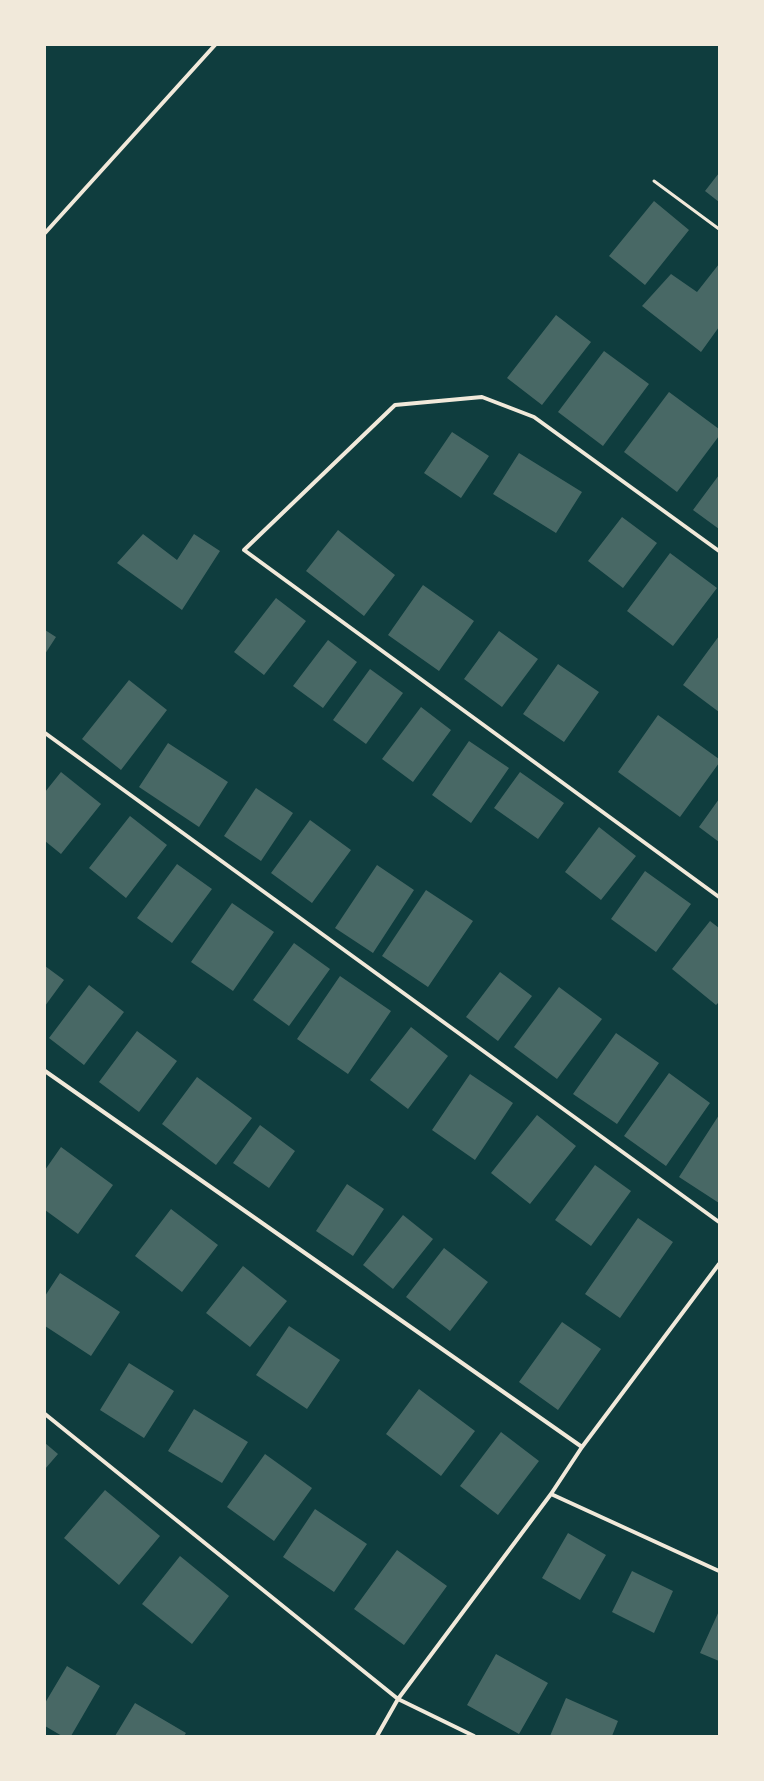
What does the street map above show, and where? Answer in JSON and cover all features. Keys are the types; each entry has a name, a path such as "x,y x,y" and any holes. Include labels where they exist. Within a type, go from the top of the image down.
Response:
{"street":[{"path":"45,234 215,45"},
{"path":"719,551 534,417 482,397 395,405 244,550 719,897"},
{"path":"45,734 719,1222"},
{"path":"45,1071 582,1447"},
{"path":"377,1736 398,1700 551,1494 582,1447 719,1264"},
{"path":"45,1414 398,1700 474,1736"},
{"path":"551,1494 719,1570"}],"lane":[{"path":"654,181 719,229"}],"building":[{"path":"719,173 719,202 705,191"},
{"path":"654,201 689,230 645,285 609,256"},
{"path":"719,264 719,327 701,352 642,306 671,274 697,292"},
{"path":"556,315 591,342 542,405 507,378"},
{"path":"604,351 649,384 603,446 558,412"},
{"path":"669,392 719,429 719,436 677,492 624,452"},
{"path":"452,432 489,456 461,498 424,473"},
{"path":"519,453 582,492 556,533 493,494"},
{"path":"719,475 719,529 693,510"},
{"path":"622,517 657,543 623,588 588,561"},
{"path":"338,530 395,575 364,616 306,571"},
{"path":"143,534 177,560 194,534 220,551 182,610 117,563"},
{"path":"670,553 717,588 673,646 627,611"},
{"path":"423,585 474,621 439,671 388,635"},
{"path":"276,598 306,621 264,675 234,652"},
{"path":"45,630 56,637 45,654"},
{"path":"499,631 538,659 502,707 464,679"},
{"path":"719,636 719,712 683,685"},
{"path":"328,640 357,662 323,708 293,686"},
{"path":"558,664 599,692 564,742 523,714"},
{"path":"370,669 403,693 366,744 333,720"},
{"path":"129,680 167,710 121,770 82,739"},
{"path":"421,707 451,730 413,782 382,759"},
{"path":"658,715 719,759 719,763 680,817 618,772"},
{"path":"469,741 509,768 471,823 432,795"},
{"path":"168,743 228,782 199,827 139,787"},
{"path":"61,772 101,804 61,854 45,841 45,792"},
{"path":"520,772 564,803 538,839 494,808"},
{"path":"256,788 293,813 261,861 224,836"},
{"path":"719,799 719,842 699,827"},
{"path":"130,816 167,845 126,898 89,868"},
{"path":"310,820 351,850 312,903 271,873"},
{"path":"599,827 636,856 601,900 565,872"},
{"path":"177,864 212,889 172,943 137,918"},
{"path":"377,865 414,890 373,953 335,928"},
{"path":"645,871 691,904 656,952 611,919"},
{"path":"426,890 473,921 428,987 382,956"},
{"path":"232,903 274,932 233,991 191,962"},
{"path":"710,921 719,928 719,1002 716,1005 672,969"},
{"path":"294,943 330,969 289,1026 253,1000"},
{"path":"45,966 64,980 45,1006"},
{"path":"500,972 532,996 498,1041 466,1017"},
{"path":"340,976 391,1011 348,1074 297,1039"},
{"path":"89,985 124,1012 84,1065 49,1038"},
{"path":"559,987 602,1019 557,1079 514,1047"},
{"path":"411,1027 448,1056 408,1109 370,1080"},
{"path":"137,1031 177,1061 139,1112 99,1082"},
{"path":"616,1033 659,1063 617,1124 573,1094"},
{"path":"669,1073 710,1103 666,1166 624,1136"},
{"path":"470,1074 513,1103 475,1160 432,1130"},
{"path":"197,1077 252,1118 216,1165 162,1124"},
{"path":"537,1115 576,1146 530,1204 491,1173"},
{"path":"719,1115 719,1203 679,1177"},
{"path":"260,1125 295,1151 269,1188 233,1163"},
{"path":"61,1147 113,1185 78,1234 45,1210 45,1170"},
{"path":"595,1165 631,1191 591,1246 555,1220"},
{"path":"347,1184 384,1209 353,1256 316,1231"},
{"path":"171,1209 218,1245 182,1292 135,1256"},
{"path":"403,1215 433,1239 393,1289 363,1265"},
{"path":"638,1218 673,1242 620,1318 585,1294"},
{"path":"444,1248 488,1282 450,1331 406,1297"},
{"path":"243,1266 287,1301 250,1347 206,1313"},
{"path":"60,1273 120,1312 91,1356 45,1326 45,1296"},
{"path":"562,1322 601,1349 558,1410 519,1382"},
{"path":"289,1326 340,1360 307,1409 256,1375"},
{"path":"129,1363 174,1391 144,1438 100,1410"},
{"path":"419,1389 475,1431 441,1476 386,1434"},
{"path":"194,1409 248,1442 222,1483 168,1451"},
{"path":"501,1432 539,1461 498,1515 460,1486"},
{"path":"45,1443 58,1454 45,1469"},
{"path":"265,1454 312,1488 274,1541 227,1507"},
{"path":"105,1490 160,1536 119,1585 64,1538"},
{"path":"315,1509 367,1544 334,1592 283,1557"},
{"path":"568,1533 606,1555 580,1600 542,1578"},
{"path":"397,1550 447,1586 404,1645 354,1609"},
{"path":"180,1556 229,1596 192,1644 142,1604"},
{"path":"632,1571 673,1591 654,1633 612,1612"},
{"path":"719,1611 719,1661 700,1653"},
{"path":"496,1654 548,1683 519,1734 467,1705"},
{"path":"67,1666 100,1686 71,1736 62,1736 45,1726 45,1703"},
{"path":"566,1698 618,1721 612,1736 550,1736"},
{"path":"135,1703 186,1733 184,1736 115,1736"}]}
